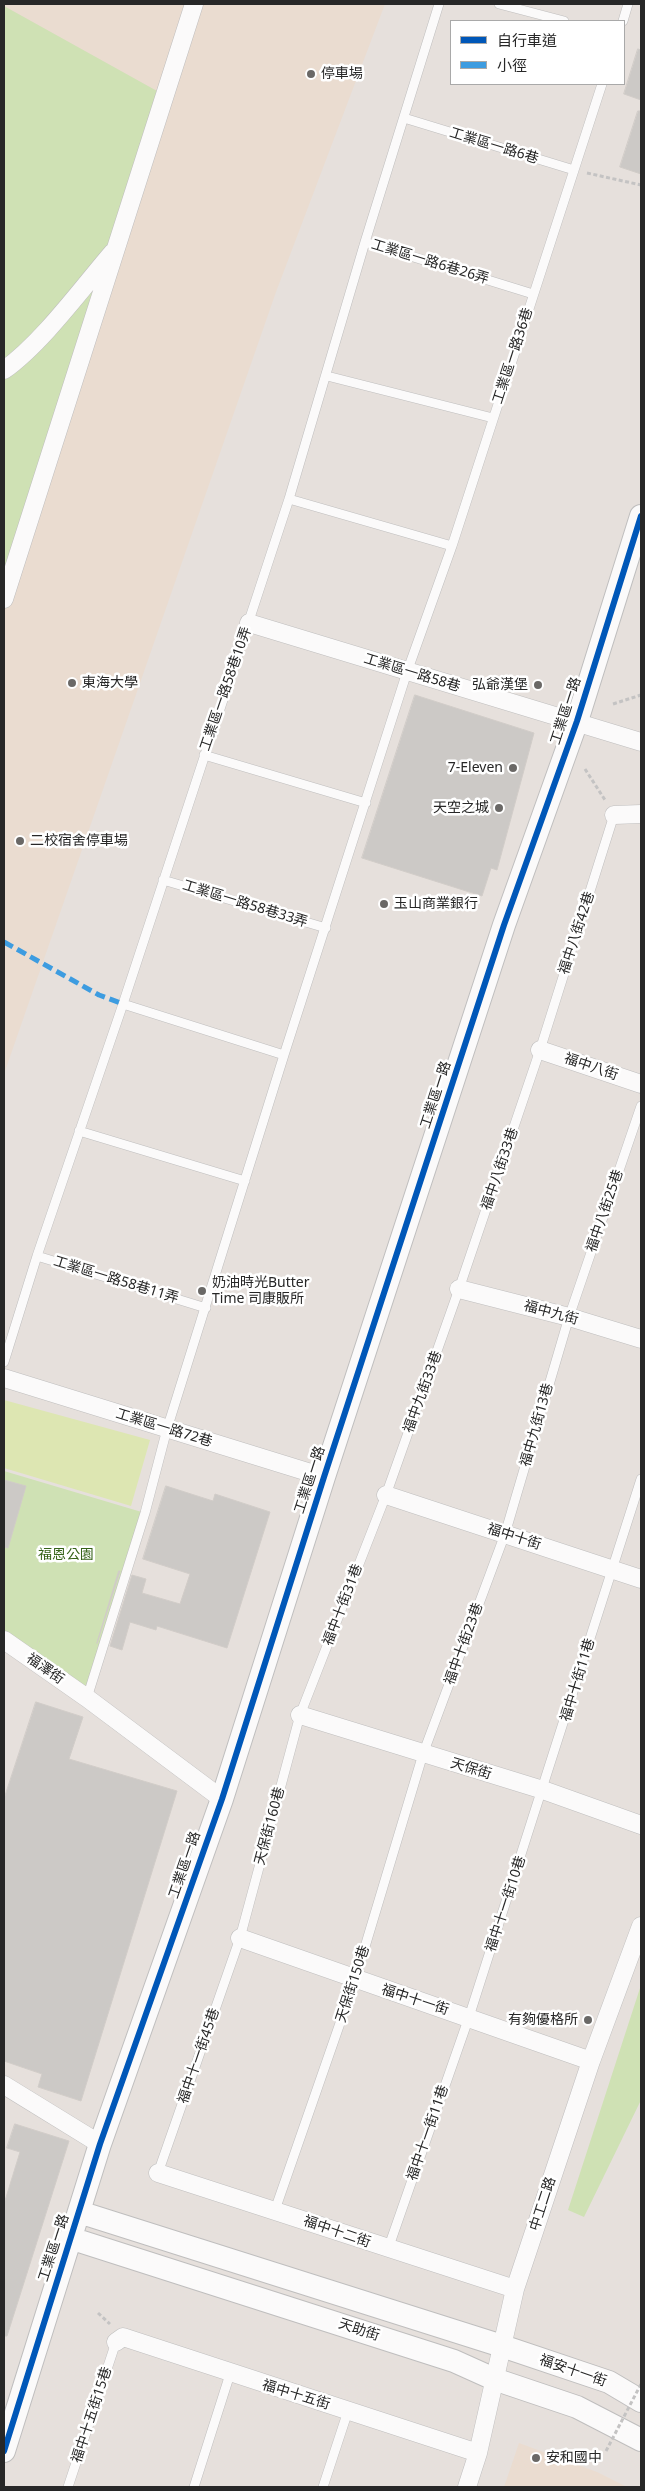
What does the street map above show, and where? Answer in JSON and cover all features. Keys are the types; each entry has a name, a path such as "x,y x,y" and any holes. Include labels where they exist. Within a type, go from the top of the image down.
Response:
{"street":[{"path":"4,599 194,4"},
{"path":"4,370 14,363 50,324 118,246"},
{"name":"工業區一路","path":"4,2451 100,2144 222,1799 324,1476 504,925 577,721 641,516"},
{"name":"工業區一路58巷","path":"249,624 577,721 641,742"},
{"path":"614,815 641,814"},
{"name":"福中八街","path":"540,1050 641,1084"},
{"name":"福中九街","path":"459,1289 569,1317 641,1339"},
{"name":"工業區一路72巷","path":"4,1378 324,1476"},
{"name":"福中十街","path":"386,1494 641,1579"},
{"name":"福澤街","path":"4,1640 87,1698"},
{"path":"87,1698 222,1799"},
{"name":"天保街","path":"300,1714 543,1790 641,1825"},
{"name":"中工二路","path":"466,2487 478,2453 515,2289 591,2061 641,1926"},
{"name":"福中十一街","path":"240,1938 355,1980 469,2017 591,2061"},
{"path":"4,2085 100,2144"},
{"name":"福中十二街","path":"158,2174 275,2210 388,2249 515,2289"},
{"name":"天助街","path":"79,2212 502,2346"},
{"name":"天助街","path":"70,2238 454,2361 494,2379 577,2407 641,2440"},
{"name":"福中十五街","path":"116,2342 123,2337 230,2374 478,2453"},
{"name":"福安十一街","path":"502,2346 609,2382 641,2401"}],"lane":[{"path":"404,118 439,4"},
{"path":"499,4 560,20"},
{"path":"623,20 628,4"},
{"path":"533,294 602,85"},
{"name":"工業區一路6巷","path":"404,118 574,170"},
{"name":"工業區一路6巷26弄","path":"404,118 365,242 533,294"},
{"name":"工業區一路58巷10弄","path":"163,880 289,499 327,376 365,242"},
{"name":"工業區一路36巷","path":"493,418 533,294"},
{"path":"87,1698 145,1512 167,1429 284,1055 407,672 452,546 493,418 327,376"},
{"path":"289,499 452,546"},
{"path":"204,755 366,802"},
{"name":"福中八街42巷","path":"540,1050 614,815"},
{"name":"工業區一路58巷33弄","path":"163,880 326,928"},
{"name":"工業區一路58巷11弄","path":"163,880 37,1256 206,1308"},
{"path":"123,1004 284,1055"},
{"name":"福中八街33巷","path":"459,1289 540,1050"},
{"name":"福中八街25巷","path":"569,1317 641,1106"},
{"path":"79,1131 245,1181"},
{"path":"4,1362 37,1256"},
{"name":"福中九街33巷","path":"386,1494 459,1289"},
{"name":"福中九街13巷","path":"505,1534 569,1317"},
{"name":"福中十街11巷","path":"543,1790 641,1479"},
{"name":"福中十街31巷","path":"300,1714 386,1494"},
{"name":"福中十街23巷","path":"423,1754 505,1534"},
{"name":"天保街160巷","path":"240,1938 300,1714"},
{"name":"天保街150巷","path":"275,2210 355,1980 423,1754"},
{"name":"福中十一街10巷","path":"469,2017 543,1790"},
{"name":"福中十一街45巷","path":"158,2174 240,1938"},
{"name":"福中十一街11巷","path":"388,2249 469,2017"},
{"name":"福中十五街15巷","path":"68,2487 116,2342"},
{"path":"194,2487 230,2374"},
{"path":"323,2487 348,2411"}],"path":[{"path":"574,170 641,185"},
{"path":"613,704 641,696"},
{"path":"585,769 614,815"},
{"path":"606,2450 641,2384"}],"shaded area":[{"name":"東海大學","path":"4,4 385,4 276,292 4,1074"},
{"name":"安和國中","path":"519,2443 597,2472 627,2487 504,2487"}],"green space":[{"path":"4,6 166,96 4,597"},
{"path":"4,1400 150,1440 131,1506 4,1468"},
{"name":"福恩公園","path":"4,1471 145,1513 87,1698 4,1640"},
{"path":"641,1985 641,2100 584,2217 568,2210"}],"building":[{"path":"638,49 641,50 641,100 624,94"},
{"path":"638,111 641,111 641,174 620,167"},
{"path":"415,695 534,733 497,870 491,868 482,896 362,858"},
{"path":"4,1480 26,1486 8,1548 4,1547"},
{"path":"166,1486 213,1501 215,1494 270,1512 227,1648 157,1626 156,1630 130,1622 122,1650 110,1646 132,1575 146,1579 142,1593 180,1604 190,1574 143,1559"},
{"path":"119,1571 120,1571 97,1643"},
{"path":"36,1702 83,1717 69,1759 177,1791 81,2101 38,2087 42,2074 4,2061 4,1799"},
{"path":"15,2124 69,2141 7,2336 4,2336 4,2204 20,2152 7,2148"}],"marked path":[{"path":"4,942 99,995 123,1004"}],"cycle path":[{"path":"4,2451 100,2144 222,1799 324,1477 504,925 577,721 641,516"}],"place":[{"name":"停車場","path":"311,74"},
{"name":"東海大學","path":"72,683"},
{"name":"弘爺漢堡","path":"538,685"},
{"name":"7-Eleven","path":"513,768"},
{"name":"天空之城","path":"499,808"},
{"name":"二校宿舍停車場","path":"20,841"},
{"name":"玉山商業銀行","path":"384,904"},
{"name":"奶油時光Butter Time 司康販所","path":"202,1291"},
{"name":"有夠優格所","path":"588,2020"},
{"name":"安和國中","path":"536,2458"}]}
